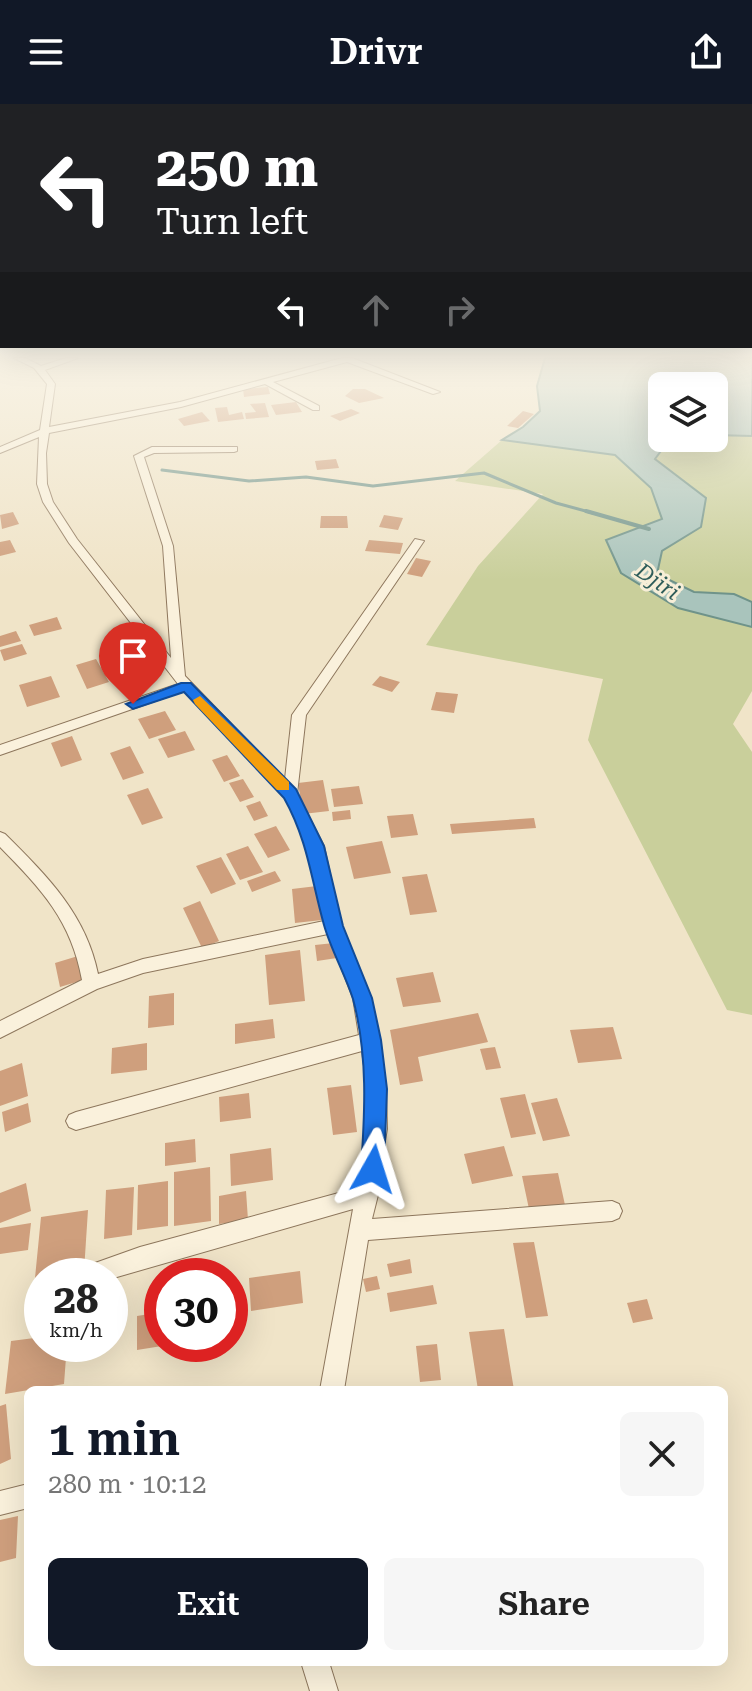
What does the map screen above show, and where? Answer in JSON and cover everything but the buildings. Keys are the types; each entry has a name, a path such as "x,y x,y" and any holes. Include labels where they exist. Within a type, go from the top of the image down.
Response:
{"street":[{"path":"0,451 43,432"},
{"path":"44,432 32,453 48,502 73,541 183,681 290,794 316,846 333,926 362,998 371,1040 377,1129 333,1386"},
{"path":"183,681 168,546 139,456 152,450 234,449"},
{"path":"0,451 32,453"},
{"path":"290,794 299,715 419,541"},
{"path":"0,750 183,681"},
{"path":"0,838 63,902 82,936 91,984"},
{"path":"0,1030 91,984 181,956 333,926"},
{"path":"76,1121 371,1040"},
{"path":"128,1262 368,1195"},
{"path":"362,1230 612,1211"},
{"path":"0,1503 24,1497"}],"green space":[{"path":"728,434 752,436 752,602 734,594 694,592 657,574 662,551 701,527 655,459 660,452 728,452"},
{"path":"502,440 615,455 651,488 662,520 621,573 752,627 752,691 733,724 752,752 752,1015 727,1010 588,740 603,679 426,645 478,566 543,494 455,481"}],"water":[{"name":"Djiri","path":"515,432 648,432 648,452 660,452 655,459 706,498 701,527 662,551 657,574 694,592 734,594 752,602 752,627 678,608 621,573 606,540 662,519 651,488 615,455 502,440"},
{"path":"728,432 752,432 752,436 728,435"}],"waterway":[{"path":"162,470 249,481 306,477 373,486 484,473 556,503 593,513"},
{"path":"586,511 593,513"},
{"path":"593,513 649,529"}],"slow traffic":[{"path":"200,700 283,786"}],"route":[{"path":"133,704 186,686 290,794 303,817 316,846 333,926 362,998 371,1040 377,1089 373,1169"}]}
